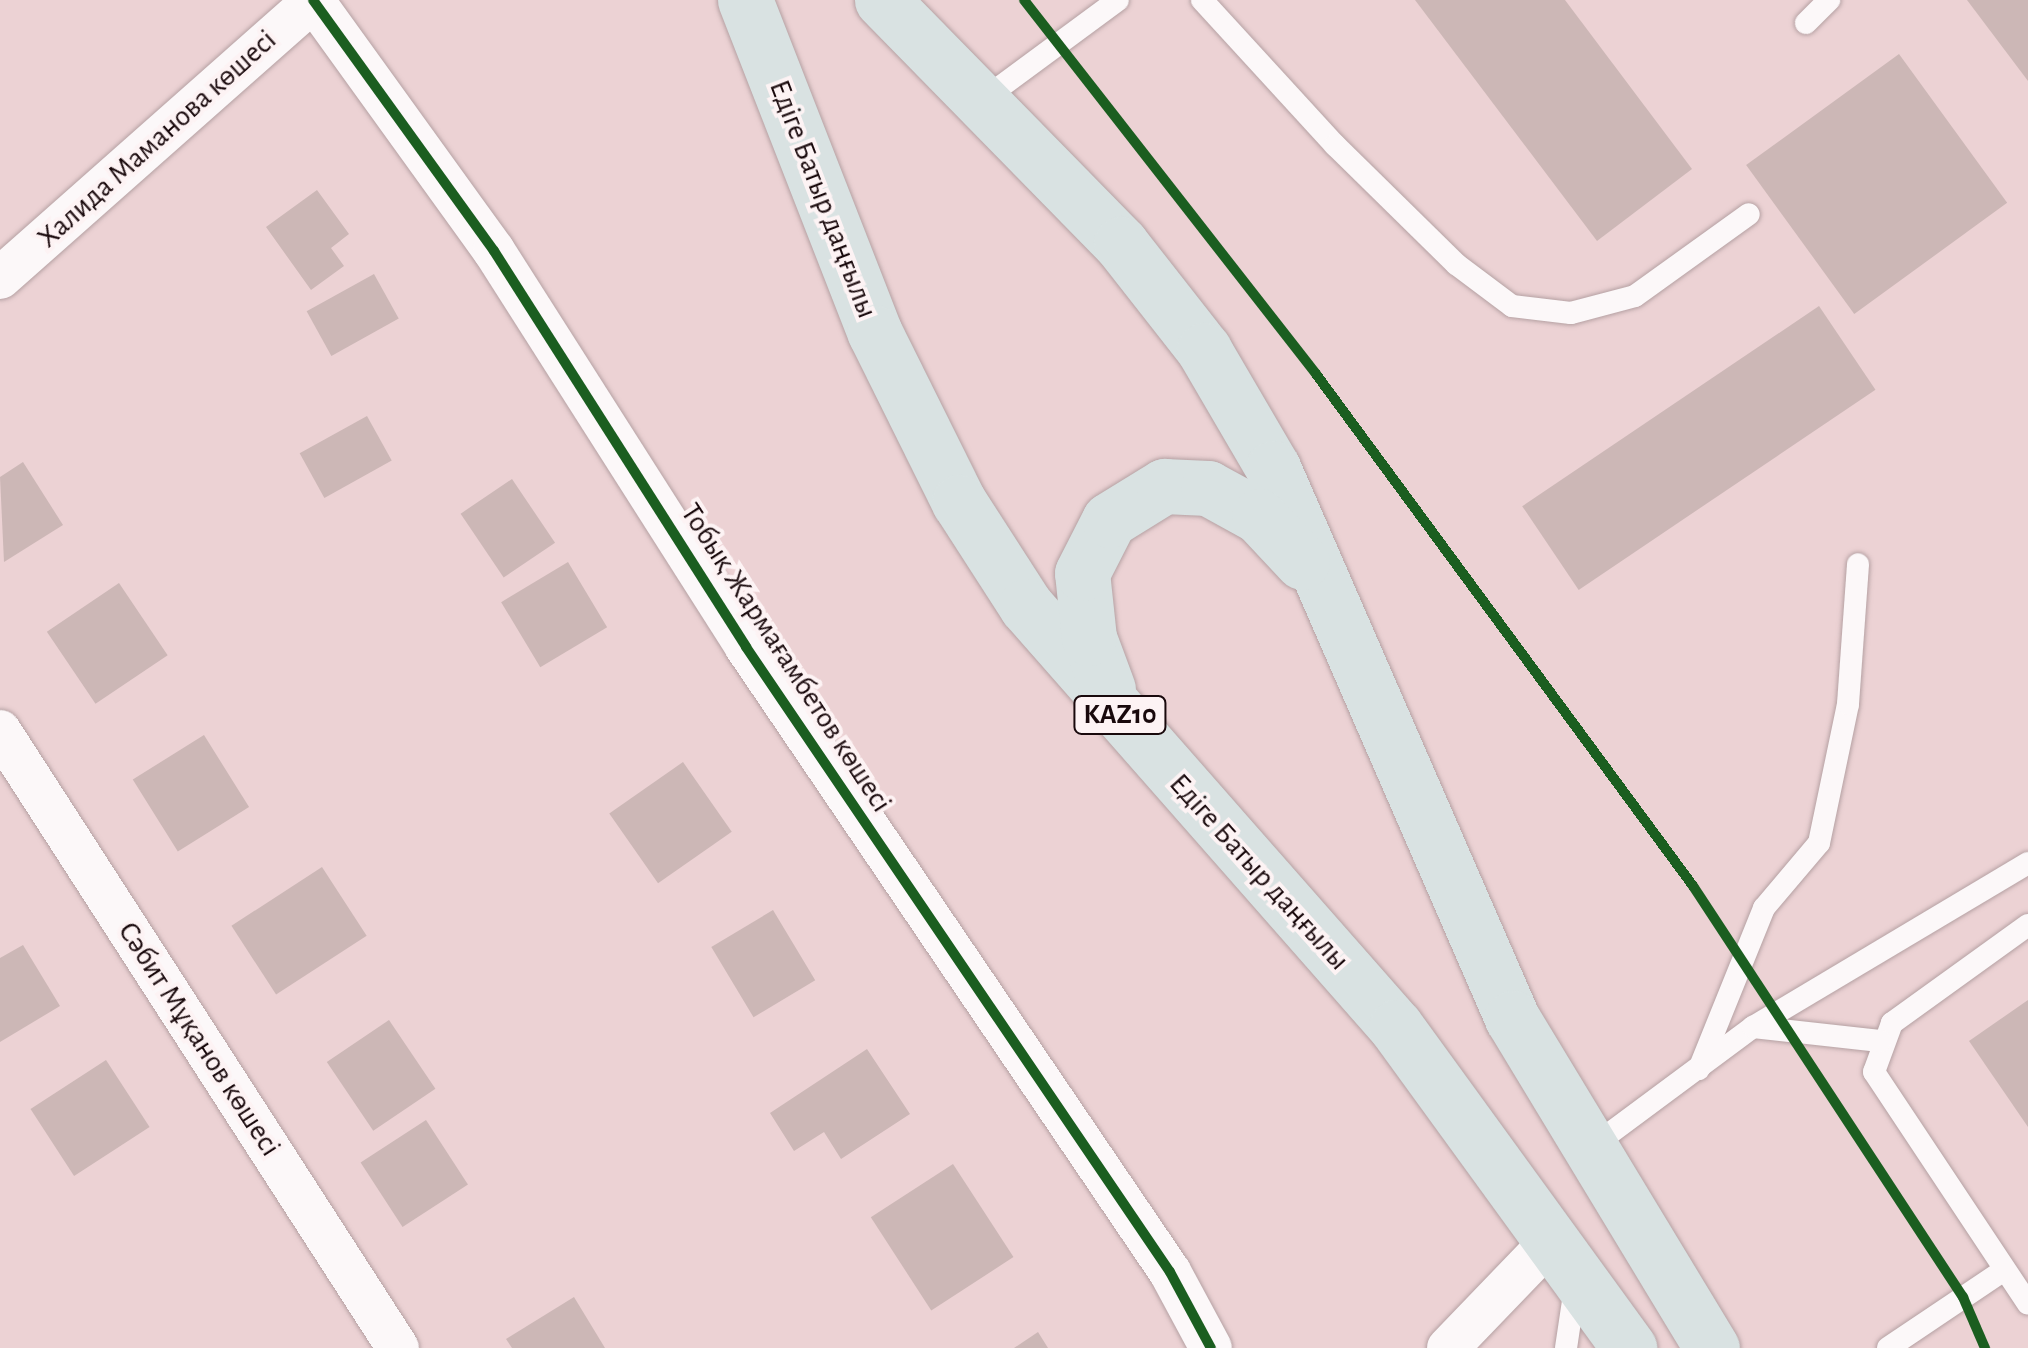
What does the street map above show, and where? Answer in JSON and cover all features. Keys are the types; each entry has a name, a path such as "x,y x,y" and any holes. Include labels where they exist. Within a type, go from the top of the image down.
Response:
{"main road":[{"name":"Едіге Батыр даңғылы","path":"745,0 875,333 959,502 1026,606 1396,1028 1567,1253 1629,1348"},
{"path":"882,0 985,98 1204,350 1273,468 1512,1018 1712,1348"},
{"path":"1117,712 1089,638 1082,574 1109,520 1164,486 1208,488 1259,516 1328,590"}],"street":[{"name":"Халида Маманова көшесі","path":"0,278 313,0"},
{"name":"Тобық Жармағамбетов көшесі","path":"313,0 494,251 746,647 1170,1272 1211,1348"},
{"name":"Сәбит Мұқанов көшесі","path":"0,730 398,1348"},
{"path":"1448,1348 1567,1253"}],"lane":[{"path":"985,98 1118,0"},
{"path":"1202,0 1334,145 1456,264 1512,306 1571,313 1635,296 1749,214"},
{"path":"1806,22 1829,0"},
{"path":"1699,1069 1764,908 1819,843 1848,704 1858,564"},
{"path":"1590,1148 1753,1027 2028,864"},
{"path":"2028,925 1880,1041 1874,1072 2000,1272 2028,1304"},
{"path":"1753,1027 1880,1041"},
{"path":"1566,1348 1567,1253"},
{"path":"1888,1348 2000,1272"}],"building":[{"path":"1415,0 1565,0 1692,169 1597,241"},
{"path":"1967,0 2028,0 2028,81"},
{"path":"1899,54 2007,203 1854,314 1746,165"},
{"path":"317,190 349,234 331,248 344,266 311,290 266,227"},
{"path":"374,274 399,319 331,356 307,311"},
{"path":"1819,306 1875,390 1579,590 1522,506"},
{"path":"367,416 392,461 324,498 300,453"},
{"path":"23,462 63,525 4,562 0,477"},
{"path":"512,479 555,543 504,578 461,514"},
{"path":"568,562 607,627 540,667 501,602"},
{"path":"119,583 168,655 96,704 47,632"},
{"path":"204,735 249,807 178,852 133,780"},
{"path":"683,762 732,832 658,883 609,814"},
{"path":"322,867 367,936 276,995 231,926"},
{"path":"773,910 815,980 754,1017 711,947"},
{"path":"23,945 60,1006 0,1042 0,958"},
{"path":"2028,1000 2028,1127 1969,1041"},
{"path":"389,1020 435,1089 373,1131 327,1062"},
{"path":"867,1049 910,1114 841,1159 824,1132 794,1151 770,1113"},
{"path":"106,1060 150,1127 74,1176 31,1109"},
{"path":"426,1120 468,1185 403,1227 361,1162"},
{"path":"953,1164 1013,1257 931,1310 871,1217"},
{"path":"574,1297 605,1348 512,1348 506,1339"},
{"path":"1038,1332 1048,1348 1014,1348"}],"cycle path":[{"path":"313,0 494,251 746,647 1170,1272 1211,1348"},
{"path":"1024,0 1316,374 1693,886 1963,1297 1985,1348"}]}
